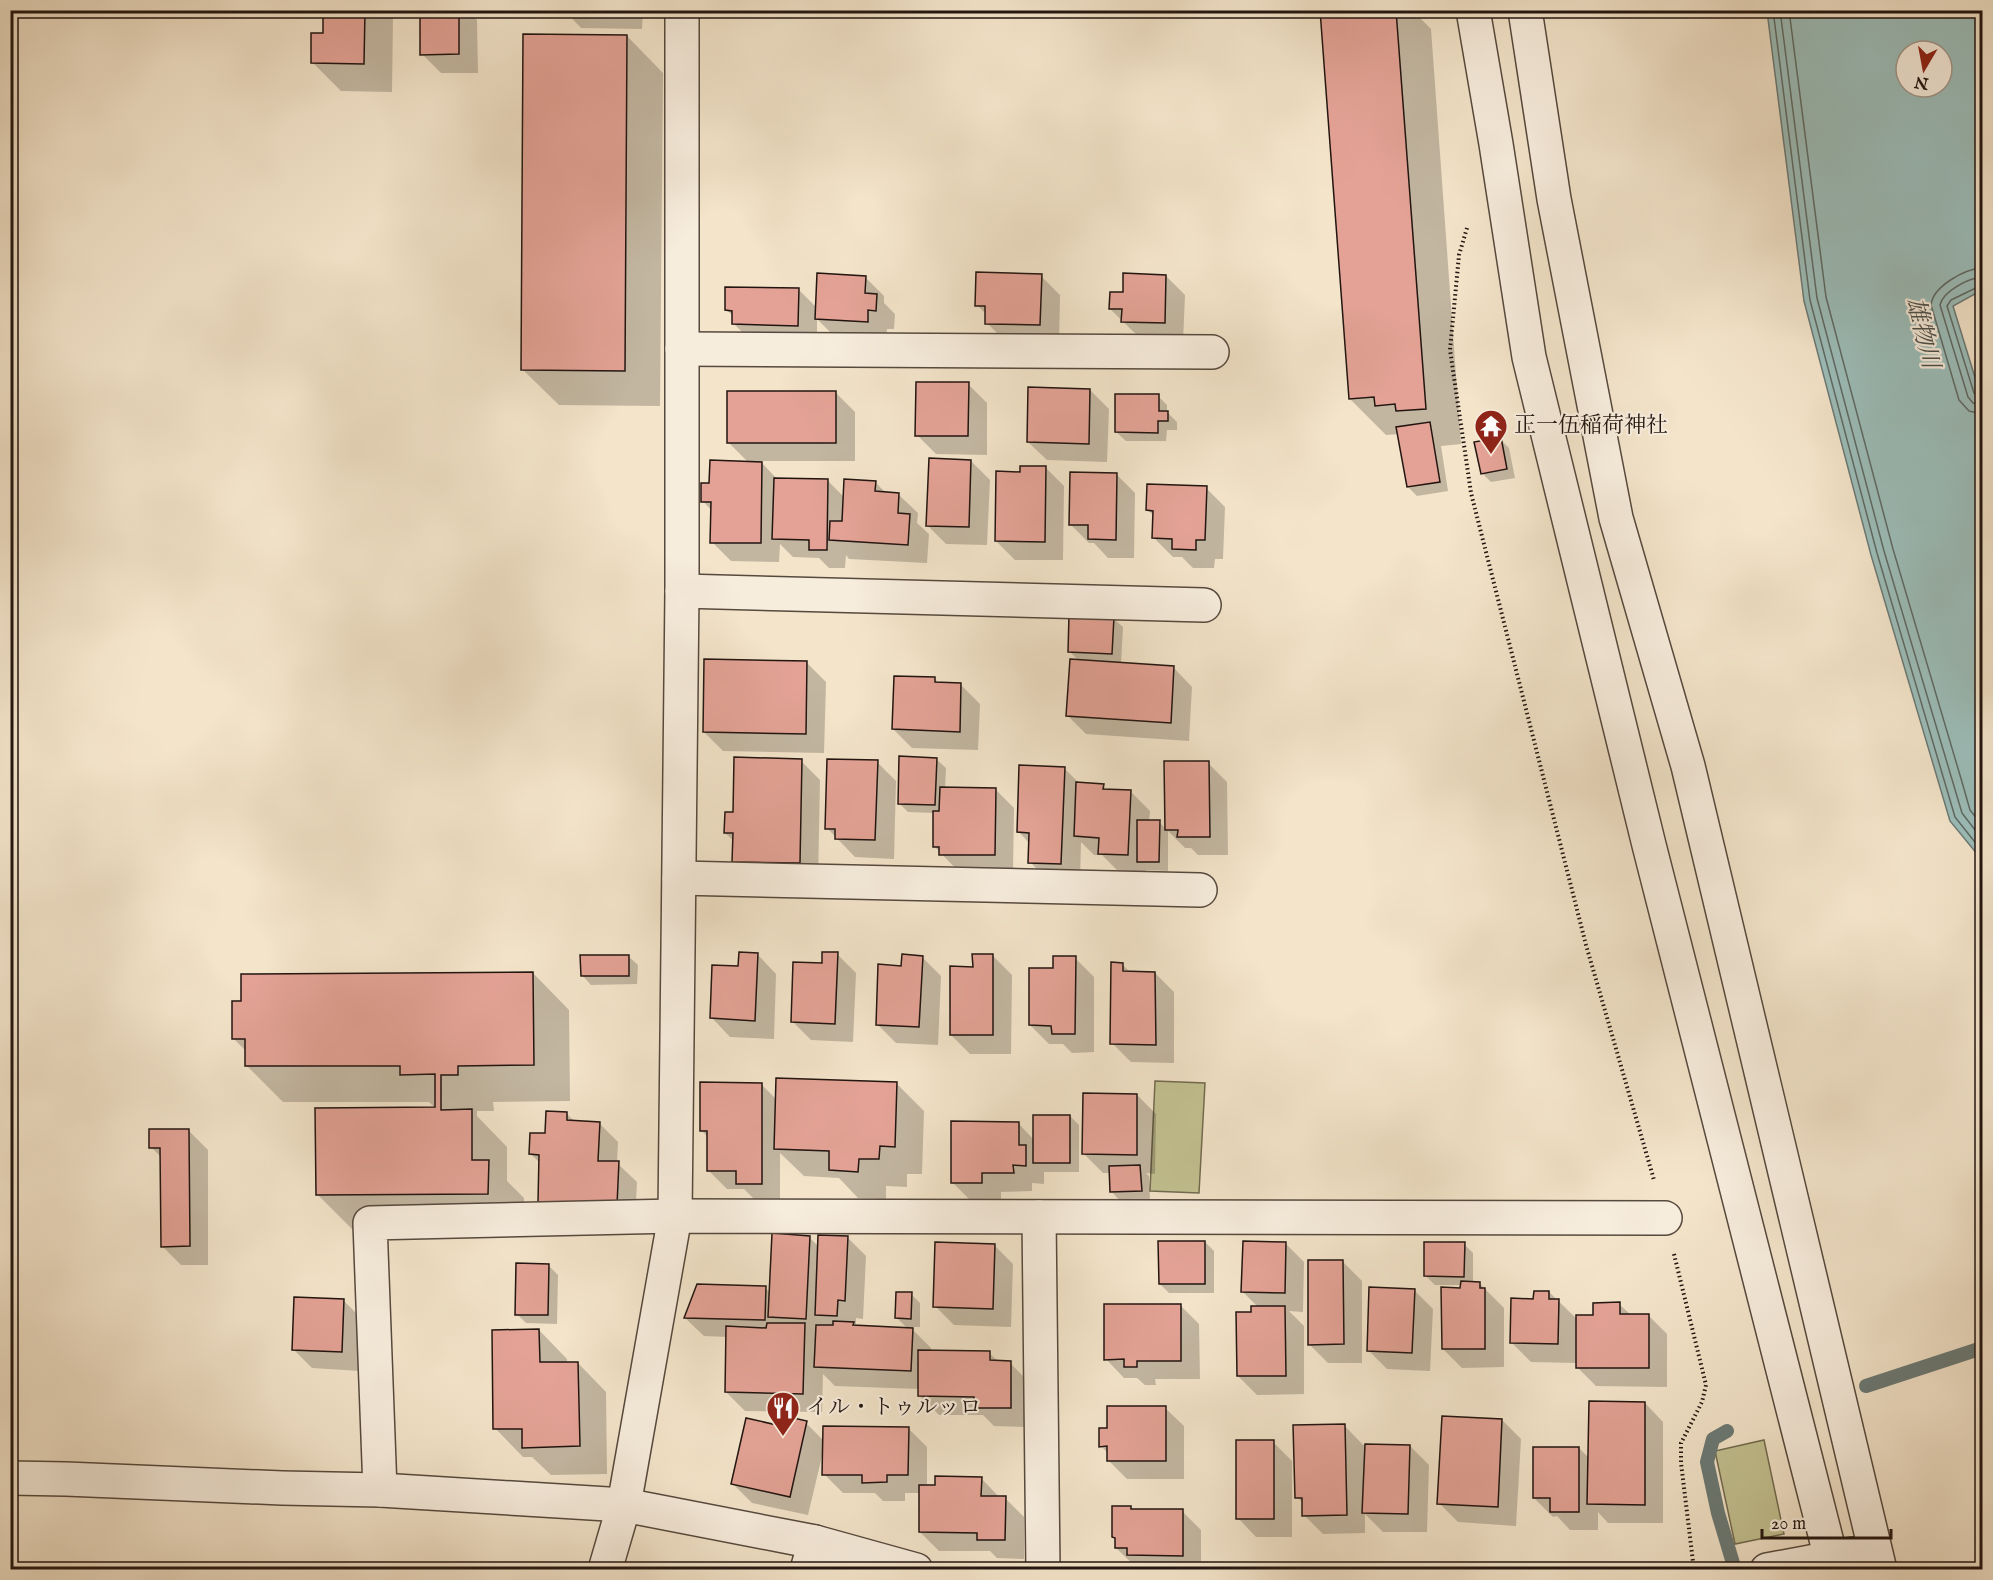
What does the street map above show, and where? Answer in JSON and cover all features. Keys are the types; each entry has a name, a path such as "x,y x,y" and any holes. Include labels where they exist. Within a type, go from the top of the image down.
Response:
{"street":[{"path":"605,1569 624,1505 675,1216 682,591 682,10"},
{"path":"1473,10 1504,190 1529,357 1649,845 1832,1558"},
{"path":"1525,10 1554,200 1616,518 1688,766 1878,1560 1832,1558 1767,1569"},
{"path":"682,349 1212,352"},
{"path":"682,591 1204,605"},
{"path":"679,878 1200,890"},
{"path":"380,1490 370,1223 675,1216 1665,1218"},
{"path":"1039,1216 1043,1569"},
{"path":"10,1479 380,1490 624,1505 811,1556 916,1569"}],"path":[{"path":"1504,190 1471,215 1459,255 1450,351 1471,493 1587,945 1665,1218 1706,1385 1702,1402 1681,1443 1681,1463 1694,1569"}],"shaded area":[{"path":"1155,1081 1205,1083 1199,1193 1150,1191"},
{"path":"1764,1440 1784,1534 1735,1544 1715,1451"}],"water":[{"name":"雄物川","path":"1767,11 1982,11 1982,290 1953,306 1982,400 1982,860 1950,821 1871,555 1804,301"}],"building":[{"path":"323,10 365,10 364,64 311,63 311,33 323,33"},
{"path":"420,10 459,10 459,54 420,55"},
{"path":"1320,10 1396,10 1426,409 1396,411 1395,404 1375,406 1374,397 1349,399"},
{"path":"523,34 627,35 625,371 521,370"},
{"path":"976,272 1042,274 1040,325 985,324 985,306 975,306"},
{"path":"817,273 866,276 865,293 877,294 876,311 868,310 868,322 815,319"},
{"path":"1123,273 1166,275 1165,323 1121,322 1122,309 1109,309 1110,292 1123,292"},
{"path":"725,287 799,288 798,326 732,324 732,311 725,310"},
{"path":"916,382 969,382 968,436 915,436"},
{"path":"1028,387 1090,389 1089,444 1027,442"},
{"path":"727,391 836,391 836,443 727,443"},
{"path":"1115,394 1159,394 1159,411 1168,411 1168,421 1158,421 1158,433 1115,432"},
{"path":"1430,422 1440,482 1407,487 1396,427"},
{"name":"正一伍稲荷神社","path":"1501,437 1507,469 1481,474 1474,442"},
{"path":"929,458 971,460 969,527 926,526"},
{"path":"710,460 762,462 761,543 710,543 711,502 701,502 701,483 709,483"},
{"path":"1020,466 1046,466 1045,542 995,541 996,471 1020,472"},
{"path":"1070,472 1117,473 1116,540 1088,539 1088,525 1069,525"},
{"path":"774,478 828,479 827,550 809,550 809,540 772,539"},
{"path":"844,479 876,481 875,491 899,493 898,513 910,514 908,545 829,540 830,521 842,521"},
{"path":"1147,484 1207,486 1205,540 1196,540 1196,550 1172,549 1172,539 1152,538 1153,511 1146,510"},
{"path":"1069,615 1114,617 1112,654 1068,652"},
{"path":"704,659 807,661 806,734 703,732"},
{"path":"1070,659 1174,666 1171,723 1066,716"},
{"path":"894,676 935,677 935,682 961,683 960,732 892,729"},
{"path":"899,756 937,758 935,805 898,804"},
{"path":"734,757 802,759 800,863 732,862 733,833 724,833 725,812 733,812"},
{"path":"827,759 878,760 875,840 835,839 835,829 825,829"},
{"path":"1164,761 1209,761 1210,837 1177,837 1178,830 1165,830"},
{"path":"1019,765 1065,767 1061,864 1028,863 1029,833 1017,832"},
{"path":"1076,782 1104,784 1103,789 1131,790 1128,855 1098,854 1099,838 1074,836"},
{"path":"940,787 996,788 995,855 939,855 939,847 933,847 933,811 939,811"},
{"path":"1137,820 1160,820 1159,862 1137,862"},
{"path":"739,952 758,953 755,1021 710,1018 712,965 738,966"},
{"path":"822,952 838,952 835,1024 791,1022 793,962 822,963"},
{"path":"902,954 923,956 919,1027 876,1025 878,964 901,966"},
{"path":"972,954 993,954 993,1035 950,1035 950,966 973,967"},
{"path":"580,955 629,955 629,976 581,976"},
{"path":"1053,956 1076,956 1075,1034 1052,1034 1051,1026 1029,1025 1029,968 1053,968"},
{"path":"1111,962 1123,963 1123,971 1155,972 1156,1045 1110,1044"},
{"path":"533,972 534,1065 458,1066 458,1075 441,1075 441,1110 472,1109 472,1160 489,1160 488,1194 316,1195 315,1108 435,1107 435,1074 400,1075 400,1066 245,1066 245,1039 232,1039 232,1001 241,1001 241,974"},
{"path":"776,1078 897,1082 895,1147 880,1146 879,1159 859,1159 858,1172 829,1170 829,1151 774,1149"},
{"path":"700,1082 762,1083 762,1184 736,1184 736,1171 707,1171 707,1131 700,1131"},
{"path":"1083,1093 1137,1094 1137,1155 1082,1154"},
{"path":"546,1111 567,1112 567,1120 600,1122 598,1161 619,1161 617,1205 538,1202 539,1155 529,1154 530,1133 545,1133"},
{"path":"1033,1115 1070,1115 1070,1163 1033,1163"},
{"path":"951,1121 1019,1122 1019,1145 1026,1145 1026,1166 1013,1165 1014,1173 982,1173 982,1183 951,1183"},
{"path":"149,1129 189,1129 190,1246 161,1247 160,1148 149,1148"},
{"path":"1140,1165 1142,1191 1110,1192 1109,1166"},
{"path":"772,1233 810,1236 806,1319 768,1317"},
{"path":"818,1235 848,1236 845,1301 838,1300 837,1316 815,1315"},
{"path":"1158,1241 1205,1241 1205,1284 1159,1284"},
{"path":"1243,1241 1286,1242 1285,1293 1241,1292"},
{"path":"935,1242 995,1244 993,1309 933,1307"},
{"path":"1424,1242 1465,1242 1464,1277 1424,1276"},
{"path":"1308,1260 1343,1260 1344,1344 1308,1345"},
{"path":"516,1263 549,1264 548,1315 515,1315"},
{"path":"1461,1281 1480,1282 1480,1288 1485,1288 1485,1349 1442,1349 1441,1287 1460,1288"},
{"path":"697,1284 766,1286 765,1320 684,1318"},
{"path":"1369,1287 1415,1289 1412,1353 1367,1351"},
{"path":"1534,1291 1549,1291 1549,1299 1559,1299 1558,1344 1510,1343 1511,1298 1533,1299"},
{"path":"896,1292 912,1292 911,1319 895,1318"},
{"path":"294,1297 344,1299 342,1352 292,1350"},
{"path":"1620,1302 1620,1314 1649,1314 1649,1368 1576,1368 1576,1315 1593,1315 1593,1303"},
{"path":"1104,1304 1181,1304 1181,1361 1137,1361 1137,1367 1124,1367 1124,1359 1104,1360"},
{"path":"1251,1306 1285,1306 1286,1376 1237,1376 1236,1312 1251,1312"},
{"path":"833,1321 854,1322 853,1325 913,1328 911,1371 814,1367 816,1325 833,1325"},
{"path":"767,1323 805,1323 803,1394 725,1392 726,1326 766,1328"},
{"path":"539,1329 540,1362 578,1362 580,1446 522,1448 522,1429 493,1429 492,1330"},
{"path":"918,1350 990,1351 990,1360 1011,1361 1011,1408 974,1408 974,1397 918,1396"},
{"path":"1589,1401 1645,1402 1645,1505 1587,1504"},
{"path":"1107,1406 1166,1406 1166,1461 1107,1461 1107,1446 1099,1447 1099,1428 1107,1428"},
{"path":"780,1415 807,1421 790,1497 731,1484 746,1418 777,1425"},
{"path":"1442,1416 1502,1419 1498,1507 1437,1504"},
{"path":"1345,1424 1347,1515 1302,1516 1302,1498 1295,1498 1293,1425"},
{"path":"823,1426 909,1427 908,1475 887,1475 887,1482 862,1483 862,1475 822,1475"},
{"path":"1236,1440 1274,1440 1274,1519 1236,1519"},
{"path":"1365,1444 1410,1445 1408,1514 1362,1513"},
{"path":"1533,1447 1579,1447 1579,1512 1550,1512 1550,1498 1533,1498"},
{"path":"935,1476 982,1477 981,1496 1006,1496 1005,1540 977,1540 977,1533 919,1532 919,1485 935,1485"},
{"path":"1112,1506 1131,1506 1131,1509 1183,1509 1183,1556 1127,1555 1127,1548 1115,1548 1115,1538 1112,1537"}],"waterway":[{"path":"1866,1386 1982,1348"},
{"path":"1727,1431 1713,1439 1707,1462 1718,1513 1735,1570"}],"place":[{"name":"正一伍稲荷神社","path":"1491,455"},
{"name":"イル・トゥルッロ","path":"783,1437"}]}
